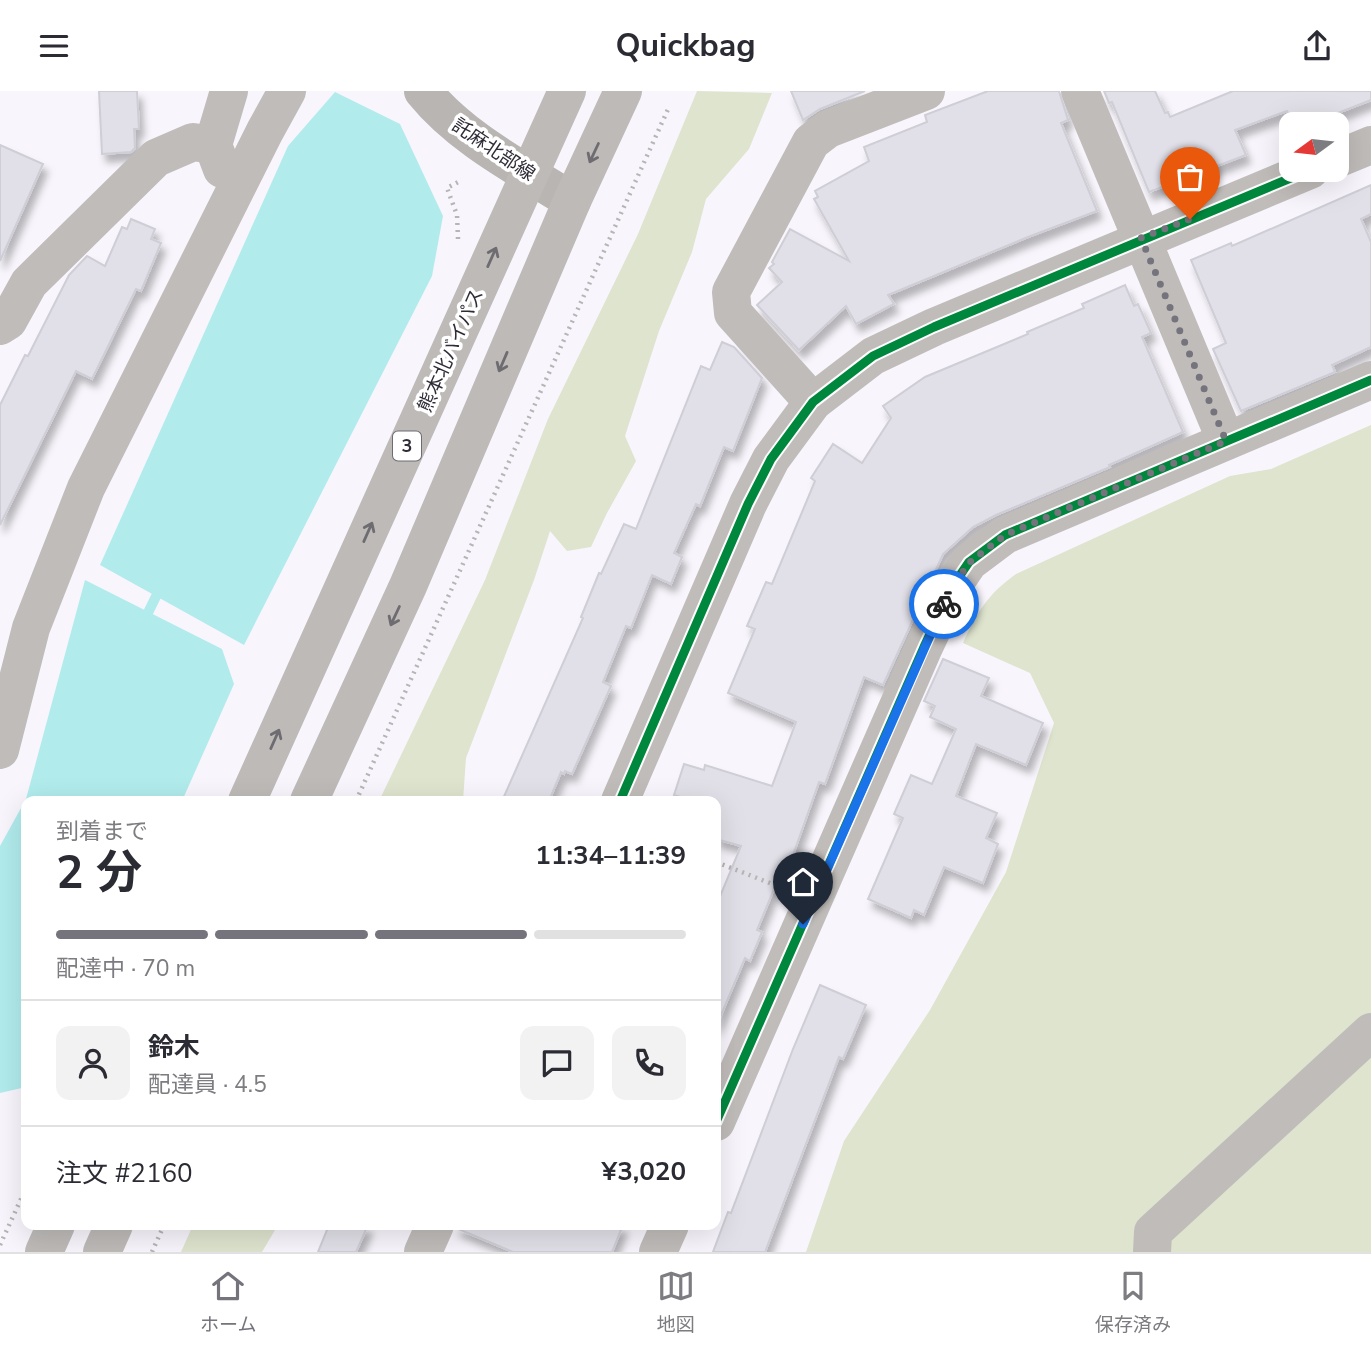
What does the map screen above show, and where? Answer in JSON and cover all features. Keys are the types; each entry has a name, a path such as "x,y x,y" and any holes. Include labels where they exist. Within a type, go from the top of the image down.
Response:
{"highway":[{"name":"熊本北バイパス","path":"249,796 567,91"},
{"path":"311,796 414,573 572,201 623,91"},
{"path":"44,1252 54,1230"},
{"path":"102,1252 112,1230"}],"main road":[{"name":"託麻北部線","path":"423,91 438,110 463,130 572,201"}],"street":[{"path":"229,91 213,145 221,168 239,182"},
{"path":"0,750 31,628 86,488 287,91"},
{"path":"813,402 733,313 731,292 811,142 828,129 926,91"},
{"path":"1080,91 1226,441"},
{"path":"0,326 8,321 29,283 156,158 193,142 213,145"},
{"path":"1349,154 1371,145"},
{"path":"622,796 748,504 771,459 813,402 873,356 933,327 1280,182"},
{"path":"721,1111 924,647 952,587 970,562 1005,535 1371,380"},
{"path":"1152,1252 1153,1232 1371,1032"},
{"path":"423,1252 433,1230"},
{"path":"658,1252 668,1230"}],"path":[{"path":"358,796 669,107"},
{"path":"721,864 759,878"},
{"path":"0,1245 21,1199"},
{"path":"152,1252 162,1230"}],"green space":[{"path":"697,91 772,93 749,149 706,199 692,252 659,331 625,436 636,461 591,547 567,551 550,531 466,758 463,796 381,796 485,580 548,419 638,234"},
{"path":"1371,425 1371,1252 806,1252 844,1141 930,1010 1006,872 1054,723 1030,673 963,643 984,604 1016,574 1230,476 1271,469"},
{"path":"191,1230 275,1230 262,1252 181,1252"}],"water":[{"path":"335,92 400,124 443,216 432,276 244,645 100,565 288,146"},
{"path":"85,580 222,649 234,684 184,796 27,796"},
{"path":"21,808 21,1088 0,1093 0,846"}],"building":[{"path":"99,91 137,91 139,129 134,129 135,148 131,152 102,154"},
{"path":"791,91 865,91 820,109 803,120"},
{"path":"988,91 1059,91 1068,120 1061,123 1097,211 888,295 894,304 856,324 846,306 799,350 757,305 782,282 769,268 774,264 772,262 790,229 849,261 814,199 818,197 815,191 869,161 864,147 927,122 925,115"},
{"path":"1104,91 1155,91 1165,113 1168,112 1170,117 1233,91 1371,91 1371,100 1340,112 1279,112 1235,130 1246,155 1149,192 1112,102 1109,103"},
{"path":"0,145 43,164 0,261"},
{"path":"1371,185 1371,214 1361,219 1371,242 1371,347 1332,365 1335,372 1241,411 1213,349 1226,343 1191,260 1231,243 1232,246"},
{"path":"131,219 155,229 151,239 161,243 141,291 136,289 92,379 76,371 0,525 0,405 69,275 87,256 105,266 122,227 127,229"},
{"path":"1125,285 1134,306 1138,304 1151,333 1142,337 1183,432 1109,465 1110,467 996,515 973,527 943,554 883,685 864,677 825,784 819,782 788,869 783,867 757,930 762,932 750,961 745,958 721,1015 721,894 741,846 721,840 721,796 674,795 684,764 704,770 705,765 772,786 796,722 728,693 755,629 747,626 766,582 772,584 815,481 811,478 833,444 862,463 891,418 883,406 925,377 1084,308 1082,304"},
{"path":"722,342 734,347 762,378 733,451 724,447 700,506 696,504 674,553 682,557 671,584 652,575 631,628 626,626 603,682 611,686 572,774 561,772 551,796 504,796 583,618 581,617 599,573 601,574 624,524 636,529 701,366 710,370"},
{"path":"943,659 989,678 981,696 1043,723 1026,765 976,744 956,796 997,813 986,838 998,844 983,883 944,867 924,915 914,910 911,918 868,899 903,818 894,814 911,775 932,784 956,729 930,717 935,706 924,701"},
{"path":"820,985 866,1005 843,1059 839,1057 765,1252 713,1252 728,1212 731,1213"},
{"path":"327,1230 366,1230 356,1252 318,1252"},
{"path":"461,1230 621,1230 612,1252 513,1252"}],"waterway":[{"path":"143,623 162,584"}],"cycle path":[{"path":"622,796 748,504 771,459 813,402 873,356 934,327 1281,182"},
{"path":"721,1111 924,647 952,587 969,562 1005,535 1371,380"}],"way so far":[{"path":"944,604 952,587 970,562 1005,535 1226,441 1141,238 1190,219"}],"route":[{"path":"803,924 944,604"}]}
